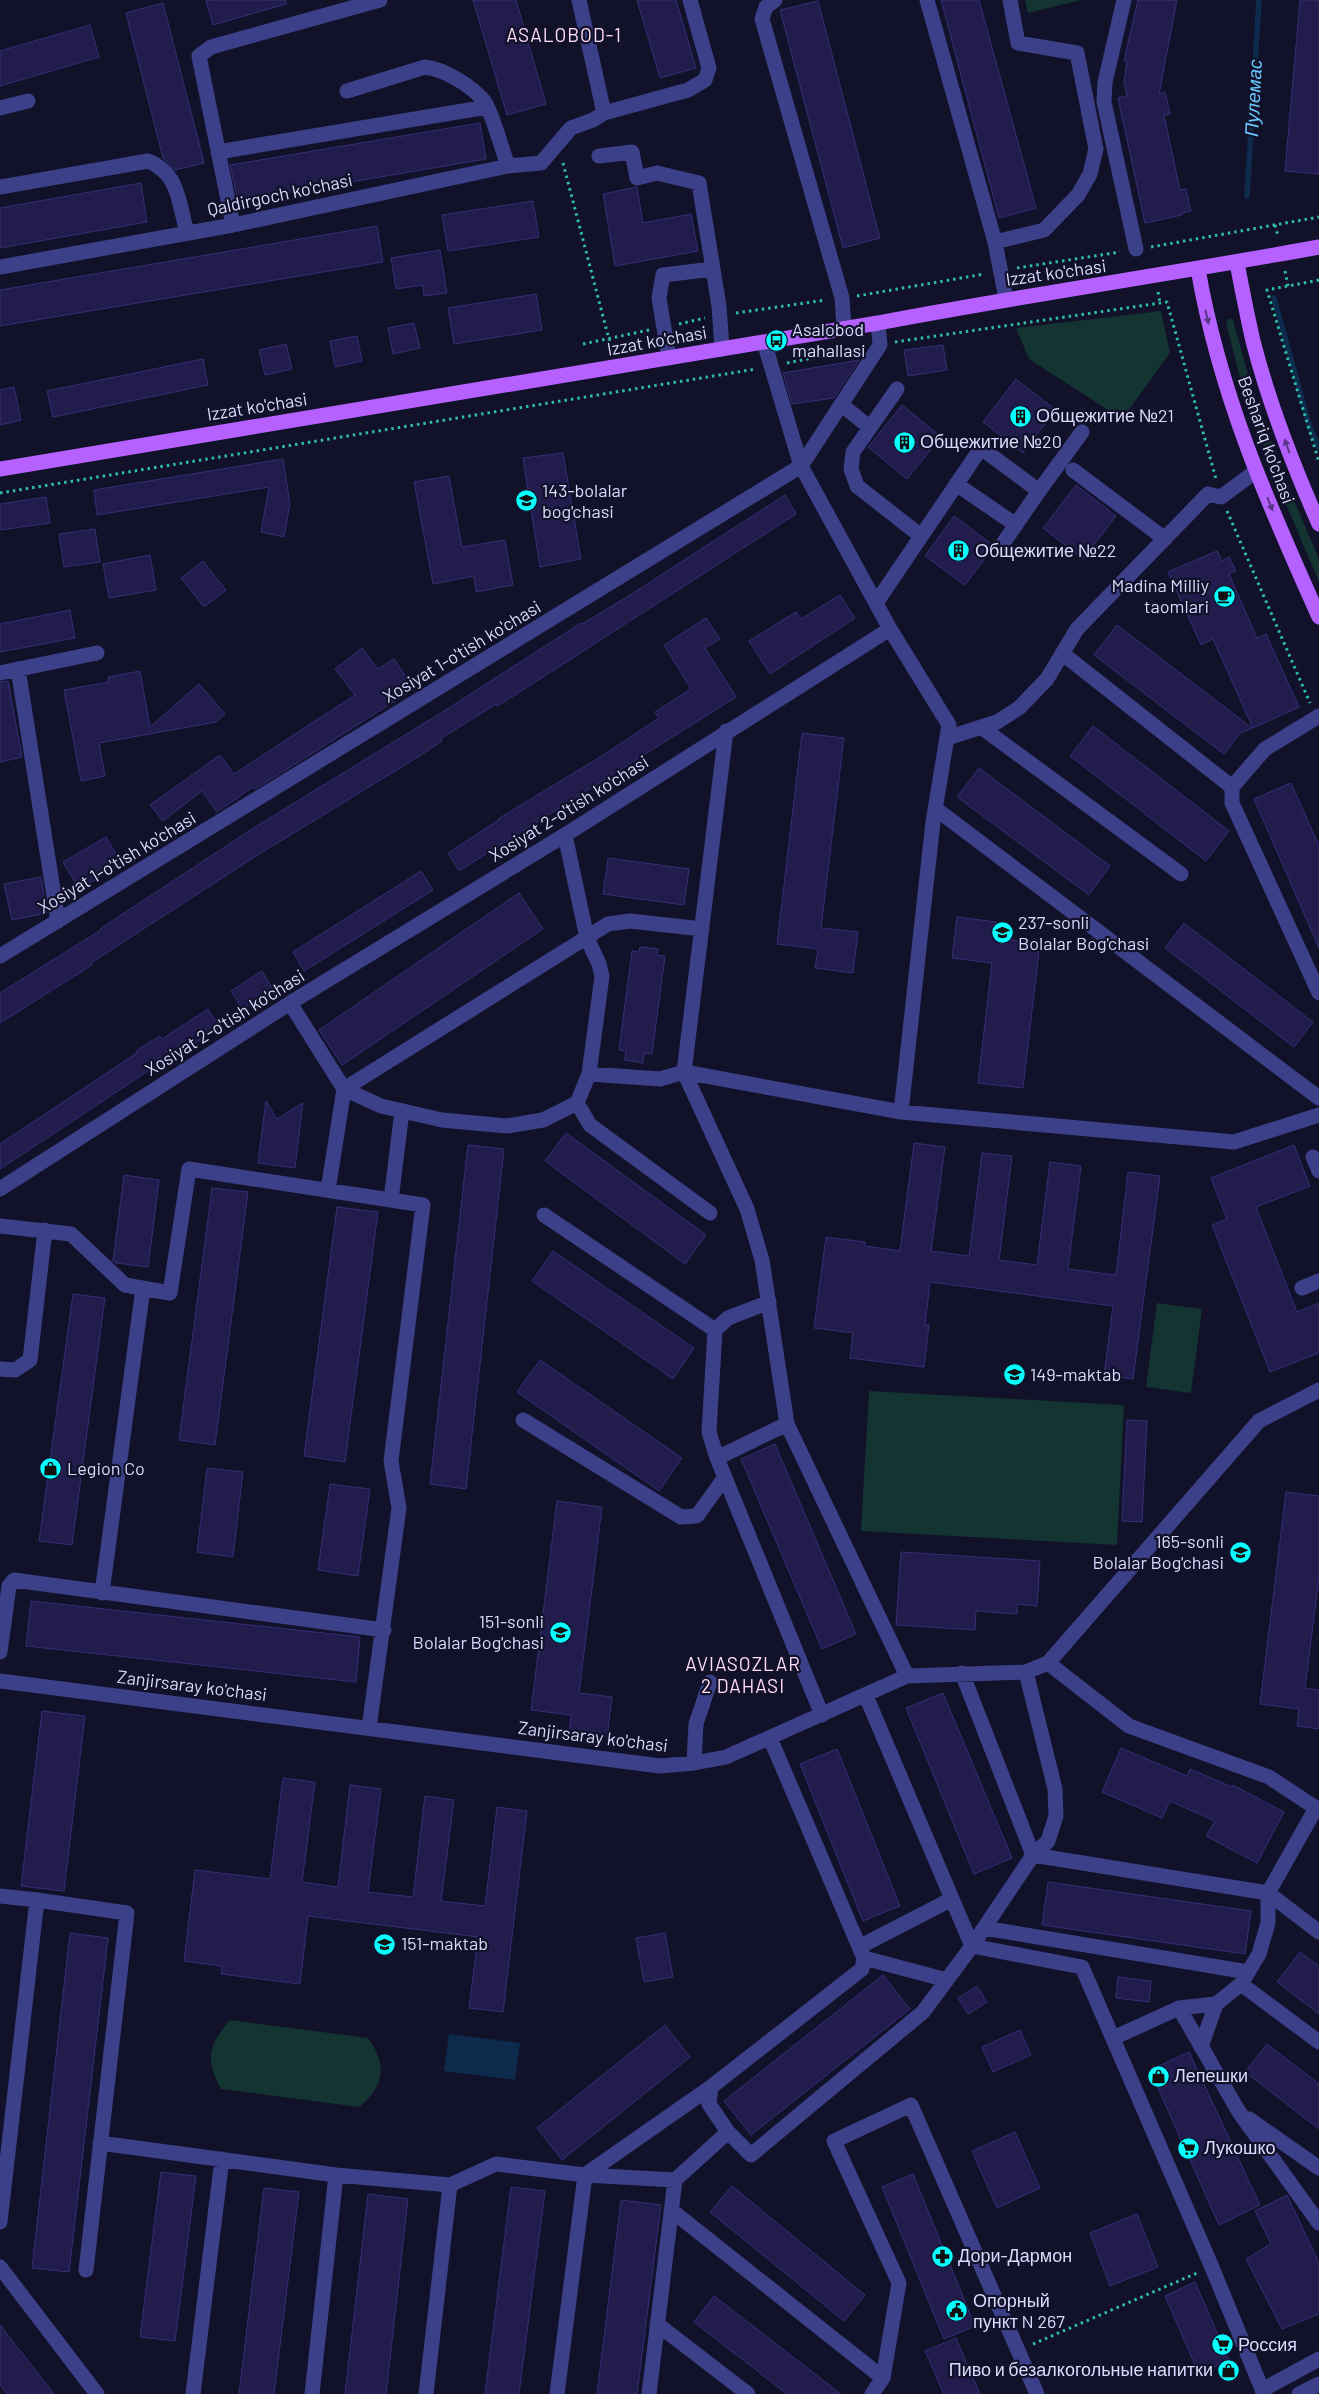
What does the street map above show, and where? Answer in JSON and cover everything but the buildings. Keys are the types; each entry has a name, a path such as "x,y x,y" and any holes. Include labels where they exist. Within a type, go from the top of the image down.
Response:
{"main road":[{"name":"Izzat ko'chasi","path":"0,469 878,323 1006,299 1236,263 1319,247"},
{"name":"Beshariq ko'chasi","path":"1236,263 1253,342 1269,393 1286,445 1319,524"},
{"name":"Beshariq ko'chasi","path":"1198,269 1218,360 1241,432 1319,617"}],"street":[{"path":"233,225 199,56 212,47 380,0"},
{"path":"579,0 604,112"},
{"name":"Qaldirgoch ko'chasi","path":"0,267 233,225 508,166 541,163 571,128 593,120 604,112 688,90 705,80 709,68 690,0"},
{"path":"775,0 766,8 762,19 842,298 844,328"},
{"path":"927,0 1002,270 1006,299"},
{"path":"994,242 1044,230 1078,194 1090,174 1096,149 1077,53 1018,43 1010,0"},
{"path":"1124,0 1105,82 1104,102 1136,249"},
{"path":"347,91 425,67 438,68 462,82 484,101 508,166"},
{"path":"0,108 28,101"},
{"path":"218,152 487,106"},
{"path":"599,156 632,152 637,178 657,173 698,183 720,315 722,349"},
{"path":"0,187 148,161 160,166 172,178 187,233"},
{"path":"669,358 660,298 663,276 713,269"},
{"path":"878,323 880,345"},
{"path":"764,342 801,466 890,629 949,725 936,808 900,1112"},
{"name":"Xosiyat 1-o'tish ko'chasi","path":"0,956 801,466 880,345"},
{"path":"897,389 852,452 851,469 857,486 921,536"},
{"path":"842,405 869,427"},
{"path":"1004,542 1082,432"},
{"path":"876,603 980,448 1039,491"},
{"path":"1073,470 1165,539"},
{"path":"947,738 997,722 1019,708 1047,679 1077,629 1208,494 1221,497 1256,471"},
{"path":"956,484 1016,525"},
{"name":"Xosiyat 2-o'tish ko'chasi","path":"0,1189 290,1003 565,835 726,731 890,629"},
{"path":"0,673 98,653"},
{"path":"1063,654 1232,787"},
{"path":"18,669 58,921"},
{"path":"1318,717 1265,749 1232,787 1232,803 1319,993"},
{"path":"981,727 1181,874"},
{"path":"726,731 684,1072 747,1208 762,1260 788,1424 907,1676"},
{"path":"936,808 1319,1098"},
{"path":"290,1003 344,1089 381,1106 442,1120 507,1126 544,1120 577,1103 589,1074 602,976 600,964 587,938 565,835"},
{"path":"328,1190 344,1089 608,924 630,921 702,929"},
{"path":"589,1074 660,1079 684,1072 900,1112 1234,1142 1319,1114"},
{"path":"577,1103 590,1125 710,1213"},
{"path":"390,1200 402,1111"},
{"path":"0,1226 72,1234 125,1285 170,1293 189,1169 423,1205 391,1461 399,1508 384,1630 369,1728"},
{"path":"544,1215 715,1330"},
{"path":"0,1369 15,1370 30,1360 45,1230"},
{"path":"1302,1288 1319,1281"},
{"path":"102,1593 143,1288"},
{"path":"768,1302 728,1318 715,1330 709,1432 717,1458 822,1715"},
{"name":"Zanjirsaray ko'chasi","path":"0,1680 660,1766 694,1763 726,1757 866,1696 907,1676 1026,1672 1048,1663 1259,1421 1319,1390"},
{"path":"523,1420 681,1517 697,1516 725,1477"},
{"path":"717,1458 788,1424"},
{"path":"0,1652 9,1586 14,1580 384,1630"},
{"path":"1048,1663 1129,1726 1269,1777 1318,1809 1268,1893 1268,1923 1259,1954 1245,1978 1216,2004 1201,2047"},
{"path":"712,2087 709,2104 728,2132 751,2155 923,2012 972,1946 1033,1855 1048,1841 1056,1816 1055,1788 1026,1672"},
{"path":"962,1673 1033,1855"},
{"path":"694,1763 696,1724 710,1682"},
{"path":"866,1696 972,1946"},
{"path":"557,2394 585,2175 712,2087 862,1969 862,1952 770,1738"},
{"path":"1033,1855 1268,1893 1319,1932"},
{"path":"0,1896 128,1913 86,2270"},
{"path":"862,1952 952,1899"},
{"path":"0,2222 37,1900"},
{"path":"984,1928 1245,1978 1319,2042"},
{"path":"972,1946 1082,1967 1211,2265 1263,2392 1319,2359"},
{"path":"862,1952 947,1980"},
{"path":"1113,2038 1179,2008 1216,2004"},
{"path":"1179,2008 1239,2112 1319,2223"},
{"path":"872,2394 883,2378 899,2283 834,2141 911,2105 1037,2394"},
{"path":"1239,2112 1319,2168"},
{"path":"649,2394 675,2180 728,2132"},
{"path":"100,2143 336,2174 450,2185 496,2164 585,2175 675,2180"},
{"path":"193,2394 222,2159"},
{"path":"312,2394 336,2174"},
{"path":"426,2394 450,2185"},
{"path":"671,2210 883,2378"},
{"path":"0,2267 97,2394"},
{"path":"657,2324 748,2394"},
{"path":"1299,2394 1319,2384"}],"path":[{"path":"558,144 616,367"},
{"path":"583,344 720,315 842,298 1319,217"},
{"path":"1275,225 1278,236"},
{"path":"1285,271 1288,286"},
{"path":"1319,280 1267,290 1319,462"},
{"path":"0,492 771,366 880,345 1167,302 1221,497 1318,717"},
{"path":"1031,2344 1211,2265"}],"green space":[{"path":"1025,0 1081,0 1028,13"},
{"path":"1161,311 1170,353 1122,419 1029,359 1016,328"},
{"path":"1229,318 1233,320 1251,386 1286,482 1319,559 1319,582 1278,485 1243,389 1226,322"},
{"path":"1157,1303 1202,1309 1191,1393 1146,1387"},
{"path":"869,1391 1124,1405 1117,1545 861,1531"},
{"path":"230,2020 368,2038 379,2057 381,2066 378,2083 374,2092 359,2107 221,2089 213,2069 211,2053 217,2038"}],"water":[{"path":"449,2034 520,2043 515,2080 444,2071"}],"waterway":[{"name":"Пулемас","path":"1247,196 1259,0"},
{"name":"Пулемас","path":"1274,298 1310,428 1319,448"}],"place":[{"name":"Asalobod mahallasi","path":"776,340"},
{"name":"Общежитие №21","path":"1020,416"},
{"name":"Общежитие №20","path":"904,442"},
{"name":"143-bolalar bog'chasi","path":"526,501"},
{"name":"Общежитие №22","path":"959,551"},
{"name":"Madina Milliy taomlari","path":"1225,596"},
{"name":"237-sonli Bolalar Bog'chasi","path":"1002,933"},
{"name":"149-maktab","path":"1014,1375"},
{"name":"Legion Co","path":"51,1469"},
{"name":"165-sonli Bolalar Bog'chasi","path":"1240,1552"},
{"name":"151-sonli Bolalar Bog'chasi","path":"560,1632"},
{"name":"151-maktab","path":"385,1944"},
{"name":"Лепешки","path":"1158,2076"},
{"name":"Лукошко","path":"1188,2148"},
{"name":"Дори-Дармон","path":"942,2256"},
{"name":"Опорный пункт N 267","path":"957,2311"},
{"name":"Россия","path":"1222,2345"},
{"name":"Пиво и безалкогольные напитки","path":"1229,2370"}],"district":[{"name":"ASALOBOD-1","path":"564,35"},
{"name":"AVIASOZLAR 2 DAHASI","path":"743,1675"}]}
